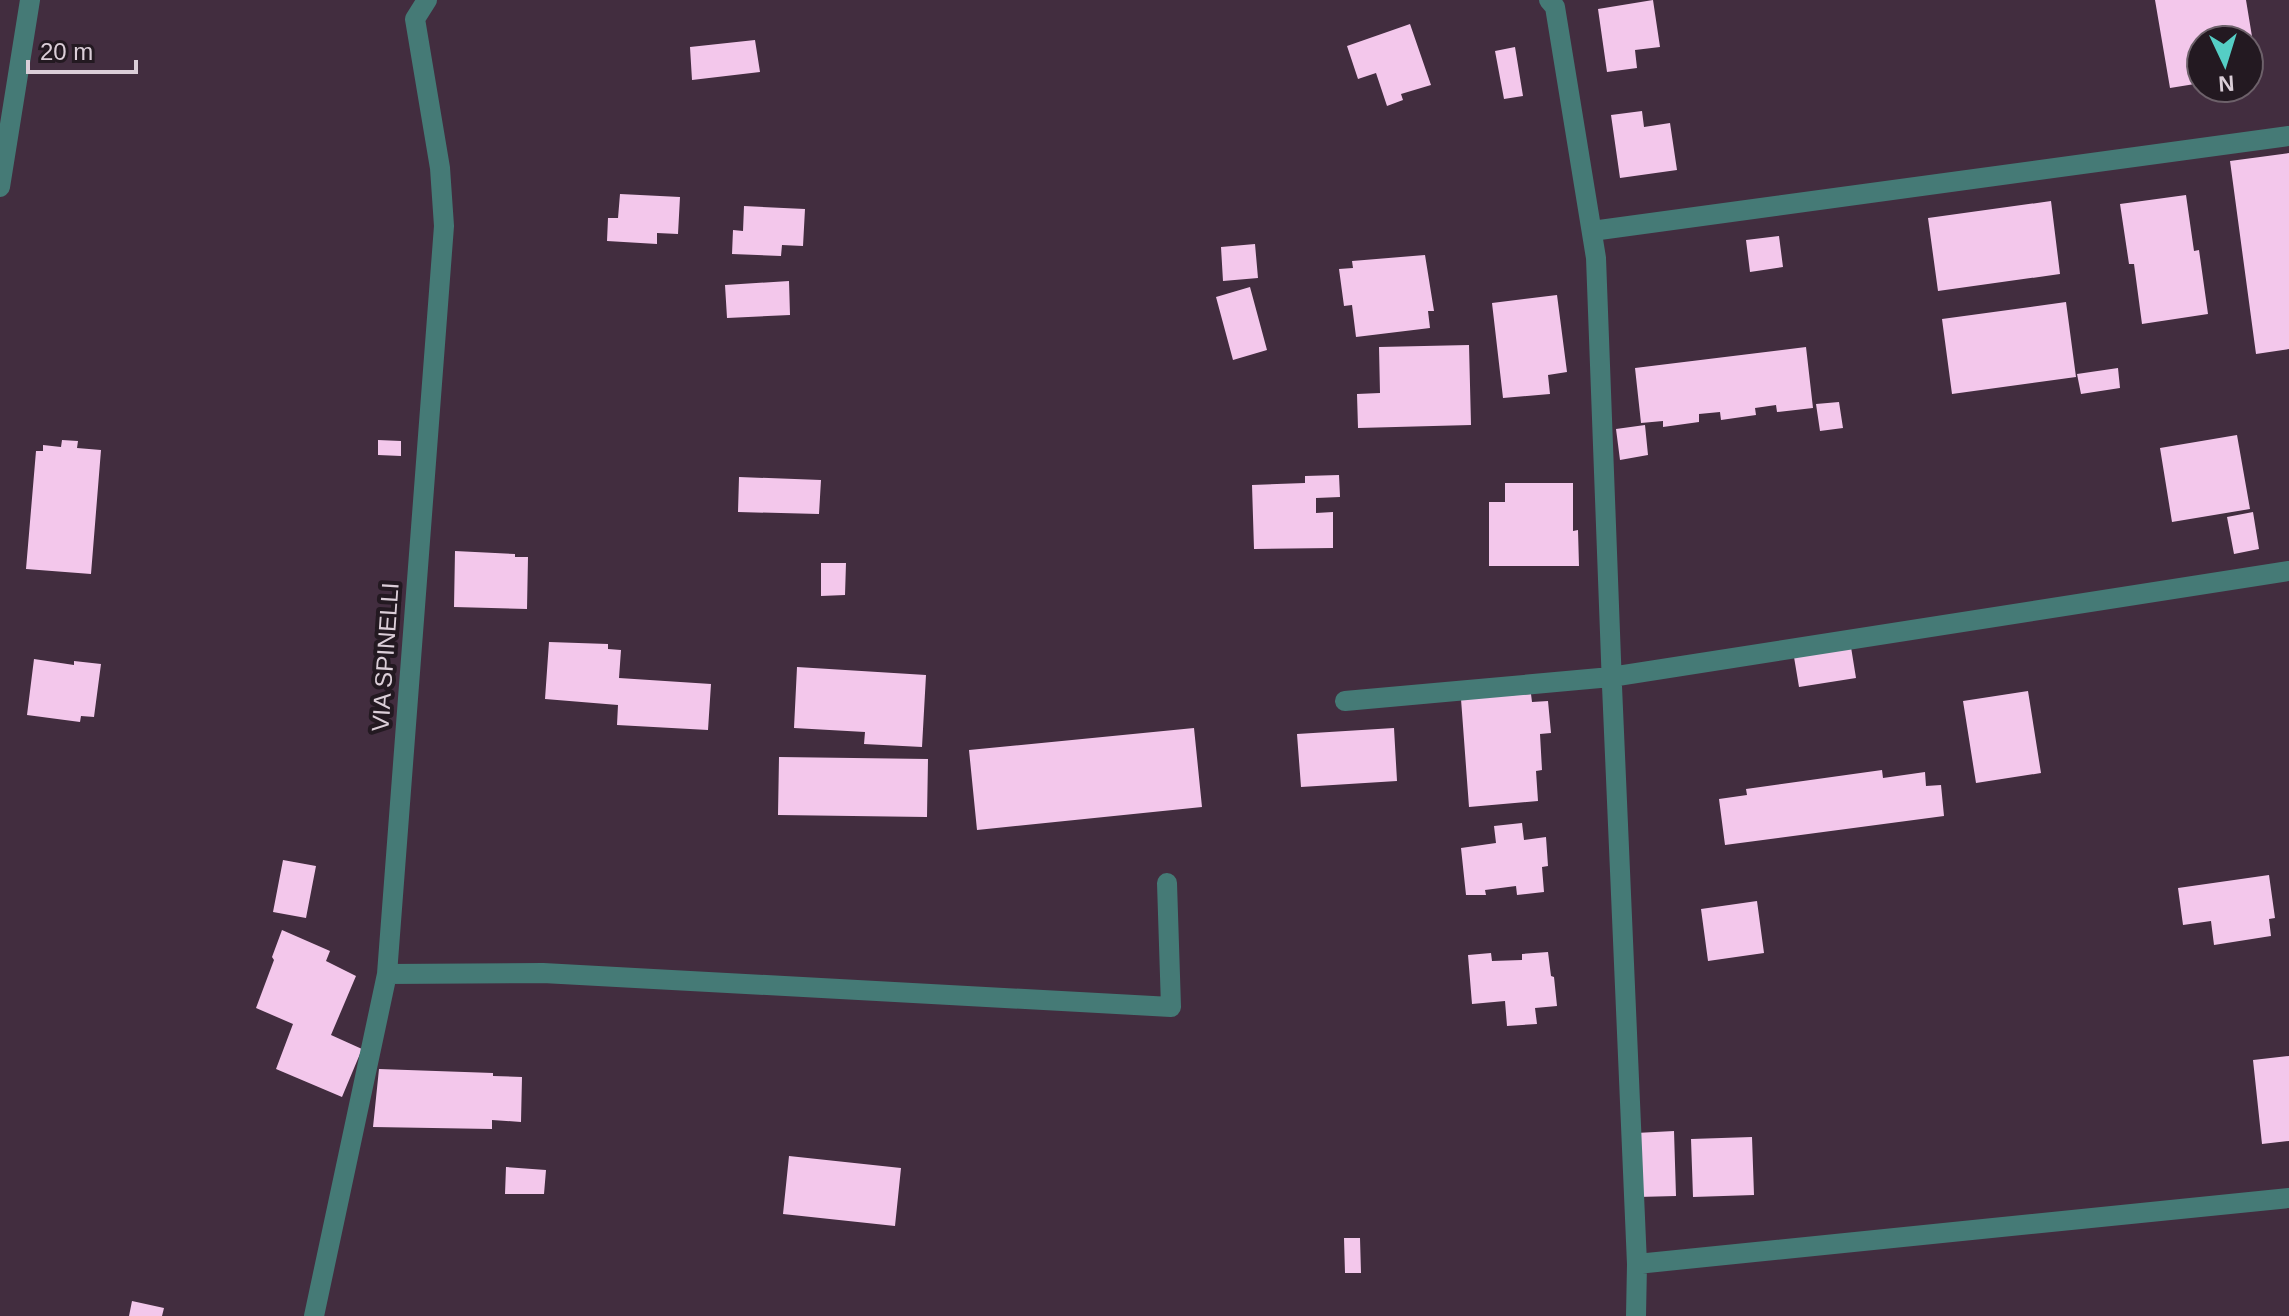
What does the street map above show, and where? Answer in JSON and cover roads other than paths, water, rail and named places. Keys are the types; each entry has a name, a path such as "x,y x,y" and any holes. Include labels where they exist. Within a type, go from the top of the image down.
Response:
{"street":[{"path":"0,187 30,0"},
{"name":"VIA SPINELLI","path":"314,1316 387,974 444,226 440,168 415,19 427,0"},
{"path":"1549,0 1555,7 1596,258 1637,1264 1636,1316"},
{"path":"1592,231 2289,136"},
{"path":"1345,701 1611,677 2289,571"},
{"path":"387,974 543,973 1171,1007 1167,883"},
{"path":"1637,1264 2289,1198"}]}
